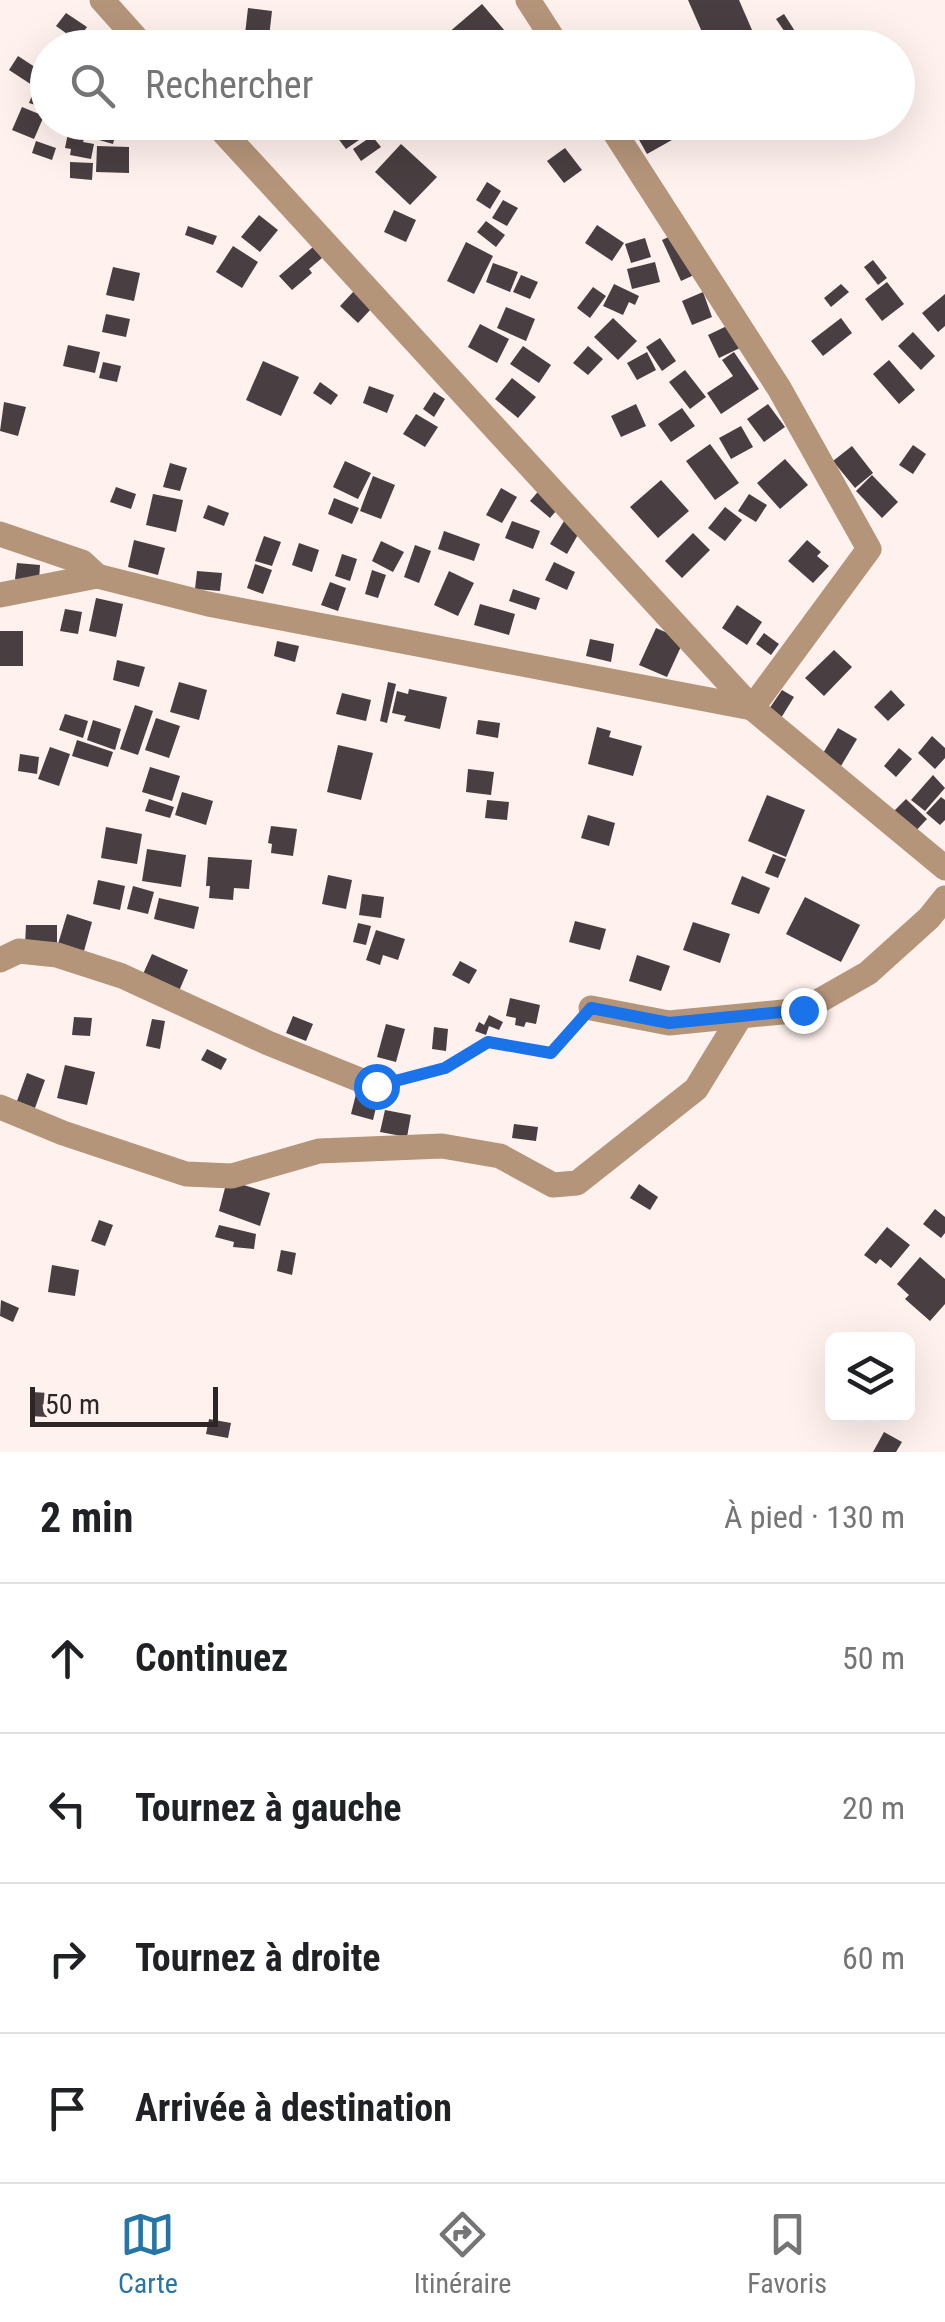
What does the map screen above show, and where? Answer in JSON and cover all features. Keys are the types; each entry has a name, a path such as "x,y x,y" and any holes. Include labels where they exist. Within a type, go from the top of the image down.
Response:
{"street":[{"path":"102,0 130,30"},
{"path":"528,0 547,30"},
{"path":"231,140 752,708 945,868"},
{"path":"620,140 779,388 869,549 752,708"},
{"path":"0,534 82,562 97,576"},
{"path":"0,594 97,576 208,604 752,708"},
{"path":"591,1008 669,1023 803,1010 868,973 929,918 945,898"},
{"path":"0,960 19,951 57,954 122,976 268,1043 376,1086"},
{"path":"0,1107 63,1133 186,1174 232,1176 319,1151 442,1146 500,1156 552,1185 577,1183 696,1088 740,1018"}],"path":[{"path":"376,1086 445,1068 488,1042 551,1053 591,1008"}],"building":[{"path":"688,0 739,0 752,30 701,30"},
{"path":"482,4 504,30 452,30"},
{"path":"248,8 272,11 270,30 245,30"},
{"path":"66,13 87,27 62,30 56,26"},
{"path":"784,14 794,30 783,30 776,19"},
{"path":"18,56 30,64 30,84 9,70"},
{"path":"22,107 30,110 30,137 12,130"},
{"path":"67,140 94,144 91,159 70,155 71,149 65,148"},
{"path":"339,140 359,140 346,149"},
{"path":"366,140 375,140 381,147 361,161 353,149"},
{"path":"639,140 672,140 647,154"},
{"path":"36,141 56,148 52,160 32,153"},
{"path":"401,144 437,177 410,205 375,172"},
{"path":"97,146 129,147 129,173 96,172"},
{"path":"565,148 582,170 564,183 547,161"},
{"path":"70,162 93,163 92,180 70,178"},
{"path":"487,182 501,191 490,209 476,200"},
{"path":"503,200 518,208 507,226 492,218"},
{"path":"394,210 416,220 406,242 384,232"},
{"path":"259,215 278,230 260,252 241,237"},
{"path":"486,221 505,235 496,247 477,232"},
{"path":"597,225 624,243 612,261 585,243"},
{"path":"188,226 217,236 213,245 185,235"},
{"path":"679,232 694,275 681,281 662,240"},
{"path":"645,238 651,257 631,263 625,244"},
{"path":"466,242 493,256 474,294 447,281"},
{"path":"233,246 258,262 242,288 216,272"},
{"path":"313,247 322,258 292,290 279,276"},
{"path":"873,260 887,278 878,285 864,267"},
{"path":"655,262 660,282 632,289 627,269"},
{"path":"493,263 518,272 510,292 486,282"},
{"path":"113,267 140,273 134,301 106,295"},
{"path":"521,275 538,282 530,299 513,292"},
{"path":"887,282 904,304 882,321 865,299"},
{"path":"614,284 639,296 635,305 629,302 623,315 603,306"},
{"path":"841,284 849,292 831,307 824,298"},
{"path":"593,287 606,296 590,318 577,308"},
{"path":"354,291 372,308 358,323 340,306"},
{"path":"703,292 712,317 692,325 682,301"},
{"path":"945,294 945,326 938,332 922,313"},
{"path":"506,307 535,319 526,341 497,328"},
{"path":"106,314 130,319 126,337 102,332"},
{"path":"613,318 637,341 618,360 594,337"},
{"path":"841,318 852,333 823,356 811,341"},
{"path":"480,324 509,339 497,363 468,347"},
{"path":"731,324 742,347 719,358 708,335"},
{"path":"913,332 935,356 921,370 898,346"},
{"path":"660,338 676,361 662,371 646,347"},
{"path":"68,345 100,352 95,373 63,366"},
{"path":"523,346 551,365 539,383 510,364"},
{"path":"588,346 603,359 588,375 573,363"},
{"path":"647,352 656,370 637,380 627,363"},
{"path":"734,352 759,389 721,414 707,393 733,376 722,360"},
{"path":"889,360 915,390 899,404 873,374"},
{"path":"263,361 299,377 281,416 246,400"},
{"path":"103,362 121,366 117,382 99,378"},
{"path":"685,370 706,397 690,409 669,382"},
{"path":"512,378 536,397 518,418 495,399"},
{"path":"320,382 338,395 331,405 313,393"},
{"path":"369,386 394,395 387,413 363,403"},
{"path":"434,392 445,399 434,417 423,409"},
{"path":"4,402 26,407 18,436 0,431"},
{"path":"636,404 646,426 621,437 611,416"},
{"path":"768,404 785,427 764,442 747,419"},
{"path":"682,408 695,426 671,442 658,424"},
{"path":"416,414 438,427 425,447 403,434"},
{"path":"741,426 753,447 731,459 719,438"},
{"path":"710,444 739,483 715,500 686,461"},
{"path":"913,445 926,454 913,474 899,465"},
{"path":"852,446 873,473 855,488 833,461"},
{"path":"785,459 808,485 780,509 757,483"},
{"path":"345,461 371,473 358,499 333,487"},
{"path":"170,463 187,468 180,491 163,487"},
{"path":"872,475 898,502 882,518 856,491"},
{"path":"373,476 395,485 381,519 360,511"},
{"path":"661,480 689,511 658,538 630,507"},
{"path":"116,487 136,494 131,509 110,502"},
{"path":"542,487 562,504 550,518 530,501"},
{"path":"501,488 517,497 502,523 486,515"},
{"path":"153,494 183,500 176,532 146,525"},
{"path":"749,494 767,505 756,522 738,511"},
{"path":"334,498 359,508 352,524 328,514"},
{"path":"208,505 229,513 224,526 203,518"},
{"path":"725,507 742,520 725,541 708,528"},
{"path":"512,521 540,531 533,549 505,538"},
{"path":"564,521 580,531 567,554 550,544"},
{"path":"444,531 480,544 474,561 438,549"},
{"path":"693,533 710,550 682,578 665,561"},
{"path":"264,536 281,542 272,566 255,561"},
{"path":"134,540 165,548 158,575 128,567"},
{"path":"807,540 829,566 813,583 788,561"},
{"path":"381,541 404,552 393,572 372,561"},
{"path":"299,543 319,550 312,572 292,565"},
{"path":"415,545 431,551 419,583 404,577"},
{"path":"342,554 357,559 350,581 335,576"},
{"path":"554,562 575,572 567,590 545,580"},
{"path":"17,563 40,565 39,581 15,579"},
{"path":"255,564 272,570 263,594 247,588"},
{"path":"372,570 386,575 378,598 365,594"},
{"path":"197,571 222,573 220,591 195,589"},
{"path":"449,571 474,583 458,616 434,605"},
{"path":"330,582 346,588 338,611 321,605"},
{"path":"513,589 540,598 536,610 509,601"},
{"path":"96,598 123,604 116,637 89,631"},
{"path":"480,604 515,614 509,635 474,625"},
{"path":"737,605 762,622 747,645 722,628"},
{"path":"65,609 82,612 78,634 60,631"},
{"path":"656,628 684,640 667,677 639,665"},
{"path":"0,631 23,631 23,666 0,666"},
{"path":"764,633 779,644 771,655 756,644"},
{"path":"590,639 614,644 611,662 586,656"},
{"path":"277,641 299,646 295,662 274,656"},
{"path":"834,650 852,667 824,696 805,678"},
{"path":"117,660 145,667 139,687 113,680"},
{"path":"179,682 207,690 199,720 170,712"},
{"path":"388,682 396,684 387,723 380,721"},
{"path":"409,689 447,697 440,729 404,721 406,716 392,713 397,691 408,694"},
{"path":"782,690 794,697 781,718 769,709"},
{"path":"891,690 905,705 888,721 874,707"},
{"path":"342,693 371,700 366,721 336,714"},
{"path":"135,705 153,711 138,755 120,749"},
{"path":"65,714 88,721 83,738 59,730"},
{"path":"156,718 180,726 169,758 145,750"},
{"path":"93,720 121,729 115,750 87,740"},
{"path":"478,720 500,723 498,738 476,734"},
{"path":"597,727 611,731 609,737 642,746 633,776 588,764"},
{"path":"838,728 857,739 841,766 822,755"},
{"path":"932,736 945,748 945,758 935,769 918,753"},
{"path":"77,740 113,752 108,767 72,756"},
{"path":"338,745 373,753 361,800 327,792"},
{"path":"50,747 70,754 59,786 38,779"},
{"path":"899,748 912,759 896,777 884,766"},
{"path":"20,754 39,757 37,774 18,771"},
{"path":"150,767 180,776 172,801 142,792"},
{"path":"468,769 494,772 491,795 466,792"},
{"path":"933,775 945,788 925,811 911,800"},
{"path":"182,792 213,801 206,825 175,815"},
{"path":"767,795 805,810 786,857 748,841"},
{"path":"941,797 945,800 945,820 940,825 926,813"},
{"path":"149,799 174,807 170,818 145,811"},
{"path":"906,799 927,819 912,835 891,814"},
{"path":"487,800 509,802 507,820 485,818"},
{"path":"588,815 615,823 609,846 581,838"},
{"path":"271,826 297,829 293,856 271,853"},
{"path":"106,827 142,834 137,864 101,858"},
{"path":"147,849 186,855 181,887 142,881"},
{"path":"773,854 786,859 778,878 765,873"},
{"path":"208,857 252,860 249,889 234,888 233,900 209,898"},
{"path":"328,875 352,880 346,909 322,904"},
{"path":"742,876 770,888 759,914 731,904"},
{"path":"98,880 125,886 120,910 93,904"},
{"path":"133,886 154,892 148,914 127,909"},
{"path":"362,894 384,897 381,918 359,915"},
{"path":"805,897 860,925 841,962 786,934"},
{"path":"159,898 199,907 194,929 154,919"},
{"path":"67,914 92,922 84,951 58,944"},
{"path":"575,921 606,929 600,950 569,942"},
{"path":"693,922 730,934 720,963 683,950"},
{"path":"358,923 371,926 366,945 353,942"},
{"path":"26,925 57,925 57,945 25,945"},
{"path":"376,930 405,939 398,960 383,955 380,965 366,960"},
{"path":"152,954 188,970 179,991 143,974"},
{"path":"637,955 670,966 661,991 629,981"},
{"path":"460,961 477,970 469,984 452,975"},
{"path":"510,998 540,1005 536,1024 515,1025 516,1018 506,1016"},
{"path":"489,1015 503,1022 499,1030 489,1026 486,1035 475,1031 479,1022 484,1025"},
{"path":"293,1016 313,1024 306,1041 286,1033"},
{"path":"74,1017 92,1018 90,1036 72,1035"},
{"path":"152,1019 165,1021 160,1049 146,1046"},
{"path":"386,1024 405,1029 396,1062 377,1057"},
{"path":"434,1027 448,1029 446,1051 432,1049"},
{"path":"207,1049 227,1059 221,1070 201,1060"},
{"path":"65,1065 95,1072 87,1105 57,1098"},
{"path":"27,1073 45,1080 35,1108 17,1101"},
{"path":"358,1086 380,1091 373,1120 351,1114"},
{"path":"385,1110 411,1115 407,1137 380,1132"},
{"path":"514,1124 538,1127 536,1141 512,1138"},
{"path":"227,1180 270,1193 260,1226 219,1211"},
{"path":"639,1184 658,1197 650,1210 630,1198"},
{"path":"935,1209 945,1217 941,1238 923,1224"},
{"path":"99,1220 113,1225 105,1246 91,1241"},
{"path":"219,1225 256,1234 254,1249 233,1247 234,1242 215,1237"},
{"path":"887,1227 910,1245 891,1268 880,1259 876,1264 864,1255"},
{"path":"281,1250 296,1253 292,1275 277,1271"},
{"path":"920,1257 945,1279 945,1304 930,1321 905,1299 909,1295 897,1284"},
{"path":"52,1265 79,1270 75,1296 48,1292"},
{"path":"1,1300 19,1308 13,1322 0,1316"},
{"path":"32,1392 49,1393 47,1417 30,1416"},
{"path":"209,1419 231,1423 228,1438 206,1434"},
{"path":"884,1432 902,1442 896,1452 873,1452"}],"route":[{"path":"376,1086 445,1068 488,1042 551,1053 591,1008 669,1023 803,1010"}]}
